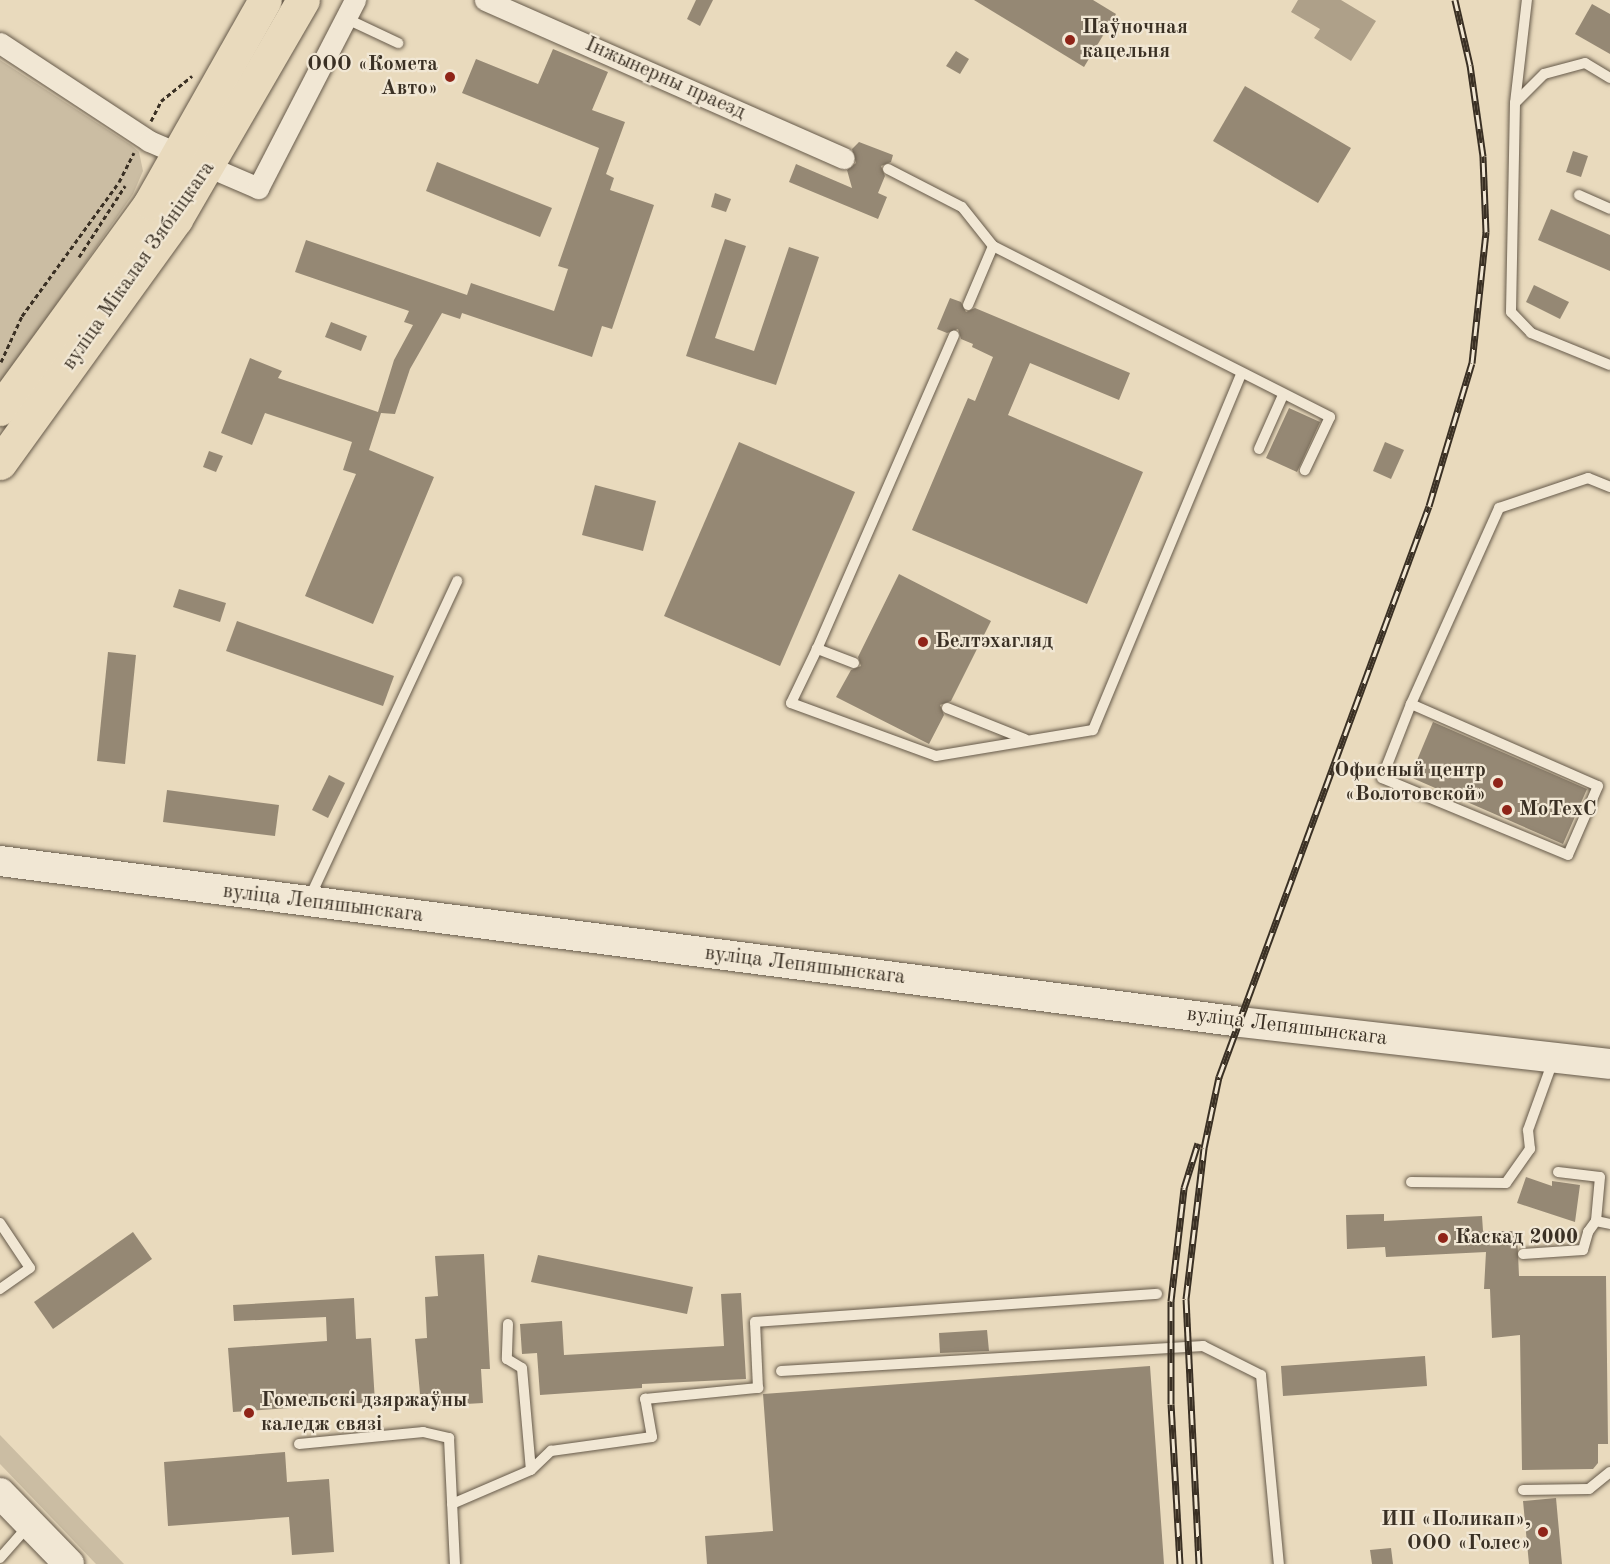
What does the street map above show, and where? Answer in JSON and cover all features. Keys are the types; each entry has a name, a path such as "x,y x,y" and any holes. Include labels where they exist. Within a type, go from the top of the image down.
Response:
{"main road":[{"name":"вуліца Мікалая Зябніцкага","path":"0,408 124,240 193,163 265,0"},
{"name":"вуліца Мікалая Зябніцкага","path":"0,463 193,163 303,0"},
{"name":"вуліца Лепяшынскага","path":"0,861 1241,1022 1610,1064"},
{"path":"0,1493 69,1564"}],"street":[{"name":"Інжынерны праезд","path":"485,0 844,158"},
{"path":"0,43 149,141 193,163 258,188 350,9"}],"lane":[{"path":"1527,0 1515,103 1511,312 1531,333 1610,365"},
{"path":"350,9 398,43"},
{"path":"1515,103 1544,74 1585,63 1610,78"},
{"path":"888,169 962,207 993,246 1241,375 1330,417 1305,470"},
{"path":"1579,195 1610,209"},
{"path":"968,305 993,246"},
{"path":"954,336 817,649 791,703 936,756 1093,730 1241,375"},
{"path":"1259,449 1283,395"},
{"path":"1411,704 1598,786 1568,855 1382,778 1411,704 1499,508 1588,478 1610,487"},
{"path":"307,902 457,581"},
{"path":"817,649 854,663"},
{"path":"947,708 1027,740"},
{"path":"1411,1182 1506,1183 1530,1149 1528,1130 1554,1058"},
{"path":"1523,1254 1583,1250 1588,1232 1596,1221 1600,1177 1558,1173"},
{"path":"1596,1221 1610,1224"},
{"path":"0,1223 30,1268 0,1289"},
{"path":"452,1504 531,1470 551,1451 651,1437 645,1399 758,1388 755,1322 1156,1294"},
{"path":"508,1324 507,1359 522,1368 531,1470"},
{"path":"781,1371 1203,1346 1261,1375 1279,1564"},
{"path":"299,1444 439,1433 449,1438 455,1564"},
{"path":"1523,1490 1589,1489 1610,1472"},
{"path":"0,1558 30,1524"}],"path":[{"path":"148,126 161,101 199,70"},
{"path":"0,365 22,316 119,182 137,147"},
{"path":"119,182 135,192"},
{"path":"75,245 81,249 125,186"}],"shaded area":[{"path":"1298,0 1341,0 1376,21 1351,61 1314,38 1320,29 1291,12"},
{"path":"0,60 131,145 139,152 143,171 133,194 0,386"},
{"path":"0,1435 124,1564 96,1564 0,1464"}],"building":[{"path":"696,0 713,0 700,26 687,19"},
{"name":"Паўночная кацельня","path":"974,0 1093,0 1116,14 1084,67"},
{"path":"1592,4 1610,14 1610,54 1575,34"},
{"path":"553,49 608,72 592,110 625,122 606,174 614,178 610,190 654,205 612,329 602,326 592,357 462,313 460,319 442,313 410,369 395,414 381,413 369,450 434,477 373,624 305,596 356,474 343,470 352,442 265,413 252,445 221,433 250,358 282,371 278,378 378,412 394,360 413,325 404,322 409,311 295,272 306,240 467,295 471,283 554,311 568,269 558,266 599,148 462,93 476,59 538,84"},
{"path":"956,51 969,59 960,74 946,66"},
{"path":"1245,86 1351,148 1318,203 1213,141"},
{"path":"859,142 893,155 891,162 881,166 885,176 878,193 887,197 878,219 789,182 796,164 852,188 847,170 856,163 852,149"},
{"path":"1573,151 1588,156 1581,177 1566,172"},
{"path":"437,162 552,208 540,237 426,191"},
{"path":"715,193 731,199 726,212 711,207"},
{"path":"1551,209 1610,235 1610,271 1538,240"},
{"path":"725,239 746,246 715,338 754,351 789,247 819,257 776,385 686,356"},
{"path":"1534,285 1569,302 1560,319 1526,302"},
{"path":"950,298 961,302 966,312 975,308 1130,373 1119,400 1030,363 1008,415 1143,472 1087,604 912,530 968,398 975,401 993,357 961,339 958,329 947,333 937,329"},
{"path":"331,322 367,336 361,351 325,337"},
{"path":"1289,408 1320,422 1297,472 1266,458"},
{"path":"739,442 855,492 780,666 664,616"},
{"path":"1385,442 1404,450 1391,479 1373,471"},
{"path":"209,451 223,456 216,472 203,467"},
{"path":"595,485 656,501 643,551 582,535"},
{"name":"Белтэхагляд","path":"899,574 991,621 951,701 940,705 944,715 929,744 836,697 851,670 861,666 858,657"},
{"path":"179,589 226,603 220,622 173,607"},
{"path":"237,621 394,676 383,706 226,651"},
{"path":"108,652 136,655 125,764 97,761"},
{"name":"Офисный центр «Волотовской»","path":"1433,722 1587,789 1563,844 1410,777"},
{"path":"329,775 345,783 328,818 312,810"},
{"path":"167,790 279,805 275,836 163,822"},
{"path":"1526,1177 1552,1186 1552,1181 1580,1185 1575,1222 1517,1203"},
{"path":"1384,1214 1384,1221 1482,1216 1483,1231 1517,1231 1519,1276 1606,1276 1608,1444 1598,1444 1598,1463 1593,1469 1522,1470 1520,1335 1492,1338 1490,1289 1484,1289 1486,1252 1386,1257 1385,1247 1347,1249 1346,1215"},
{"path":"133,1232 152,1259 53,1329 34,1302"},
{"path":"484,1254 490,1369 481,1369 483,1403 431,1406 431,1394 420,1394 415,1339 427,1338 425,1297 438,1296 435,1256"},
{"path":"538,1255 693,1287 687,1314 531,1282"},
{"path":"741,1293 746,1379 642,1384 642,1388 540,1395 537,1353 522,1354 520,1324 562,1321 564,1355 724,1346 721,1294"},
{"path":"354,1298 356,1339 371,1338 375,1402 233,1412 228,1348 327,1341 326,1317 234,1321 233,1305"},
{"path":"987,1330 989,1351 940,1353 939,1333"},
{"path":"1425,1356 1427,1386 1283,1396 1281,1366"},
{"path":"1150,1366 1164,1564 707,1564 705,1536 773,1531 763,1394"},
{"path":"285,1452 287,1482 329,1479 334,1552 292,1555 289,1517 168,1526 164,1462"},
{"name":"ИП «Поликап», ООО «Голес»","path":"1556,1498 1562,1564 1529,1564 1523,1501"},
{"path":"1391,1548 1393,1564 1372,1564 1370,1550"}],"railway":[{"path":"1199,1564 1186,1299 1204,1148 1219,1077 1429,506 1472,363 1486,232 1483,156 1470,65 1455,0"},
{"path":"1180,1564 1171,1404 1171,1301 1184,1188 1198,1143"}],"place":[{"name":"Паўночная кацельня","path":"1070,40"},
{"name":"ООО «Комета Авто»","path":"450,77"},
{"name":"Белтэхагляд","path":"923,642"},
{"name":"Офисный центр «Волотовской»","path":"1498,783"},
{"name":"MoTexC","path":"1507,810"},
{"name":"Каскад 2000","path":"1443,1238"},
{"name":"Гомельскі дзяржаўны каледж связі","path":"249,1413"},
{"name":"ИП «Поликап», ООО «Голес»","path":"1543,1532"}]}
